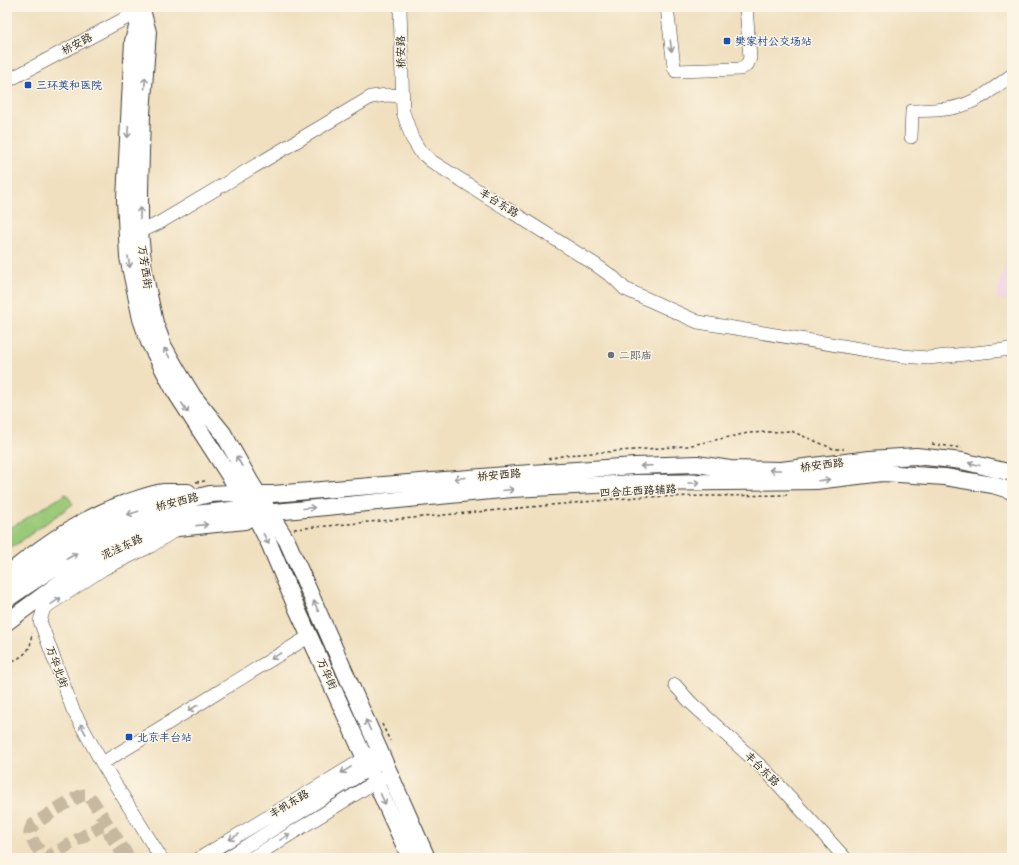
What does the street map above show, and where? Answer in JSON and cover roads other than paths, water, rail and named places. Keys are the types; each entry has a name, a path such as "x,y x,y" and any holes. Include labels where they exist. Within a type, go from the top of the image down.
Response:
{"main road":[{"name":"万芳西街","path":"144,8 148,32 142,114 140,232 144,272 155,323 164,347 193,396 223,432 250,481 259,494"},
{"name":"万芳西街","path":"144,8 133,40 125,199 126,241 134,290 141,318 158,362 174,390 240,493"},
{"name":"桥安西路","path":"15,580 37,550 69,528 110,508 146,496 164,492 273,494 636,466 697,464 730,470 781,470 870,459 916,456 962,461 1012,473"},
{"name":"桥安西路","path":"15,580 59,564 121,530 158,518 222,510 239,509 254,514 512,489 636,483 816,481 883,473 945,477 993,485 1012,491"},
{"name":"万华街","path":"240,493 254,514 268,543 410,858"},
{"name":"万华街","path":"259,494 287,541 427,858"},
{"name":"泥洼东路","path":"7,622 68,577 103,555 153,533 178,528 245,521 254,514"},
{"path":"7,599 15,580"}],"street":[{"name":"桥安路","path":"400,7 402,96"},
{"path":"667,7 674,68 676,72 740,68 747,66 750,58 746,7"},
{"name":"桥安路","path":"7,81 144,8"},
{"path":"911,137 912,112 944,109 973,101 1012,75"},
{"path":"140,232 159,223 371,97 387,95 402,96"},
{"name":"丰台东路","path":"402,96 404,112 412,138 420,151 431,161 596,265 614,278 625,289 698,322 895,355 928,358 1012,349"},
{"name":"万华北街","path":"161,858 102,763 73,710 40,621 44,608 97,573 151,546 178,528"},
{"path":"102,763 156,731 225,686 310,636"},
{"name":"丰台东路","path":"675,685 690,702 766,771 845,858"},
{"name":"丰帆东路","path":"252,858 384,761"},
{"name":"丰帆东路","path":"200,858 370,770 384,761"},
{"path":"226,858 370,770"}],"tunnel":[{"path":"125,858 106,827 103,826 48,857 37,848 31,837 30,831 33,825 59,808 74,799 86,795 92,800 129,858"}],"place":[{"name":"樊家村公交场站","path":"727,41"},
{"name":"三环英和医院","path":"28,85"},
{"name":"二郎庙","path":"611,355"},
{"name":"北京丰台站","path":"129,737"}]}
